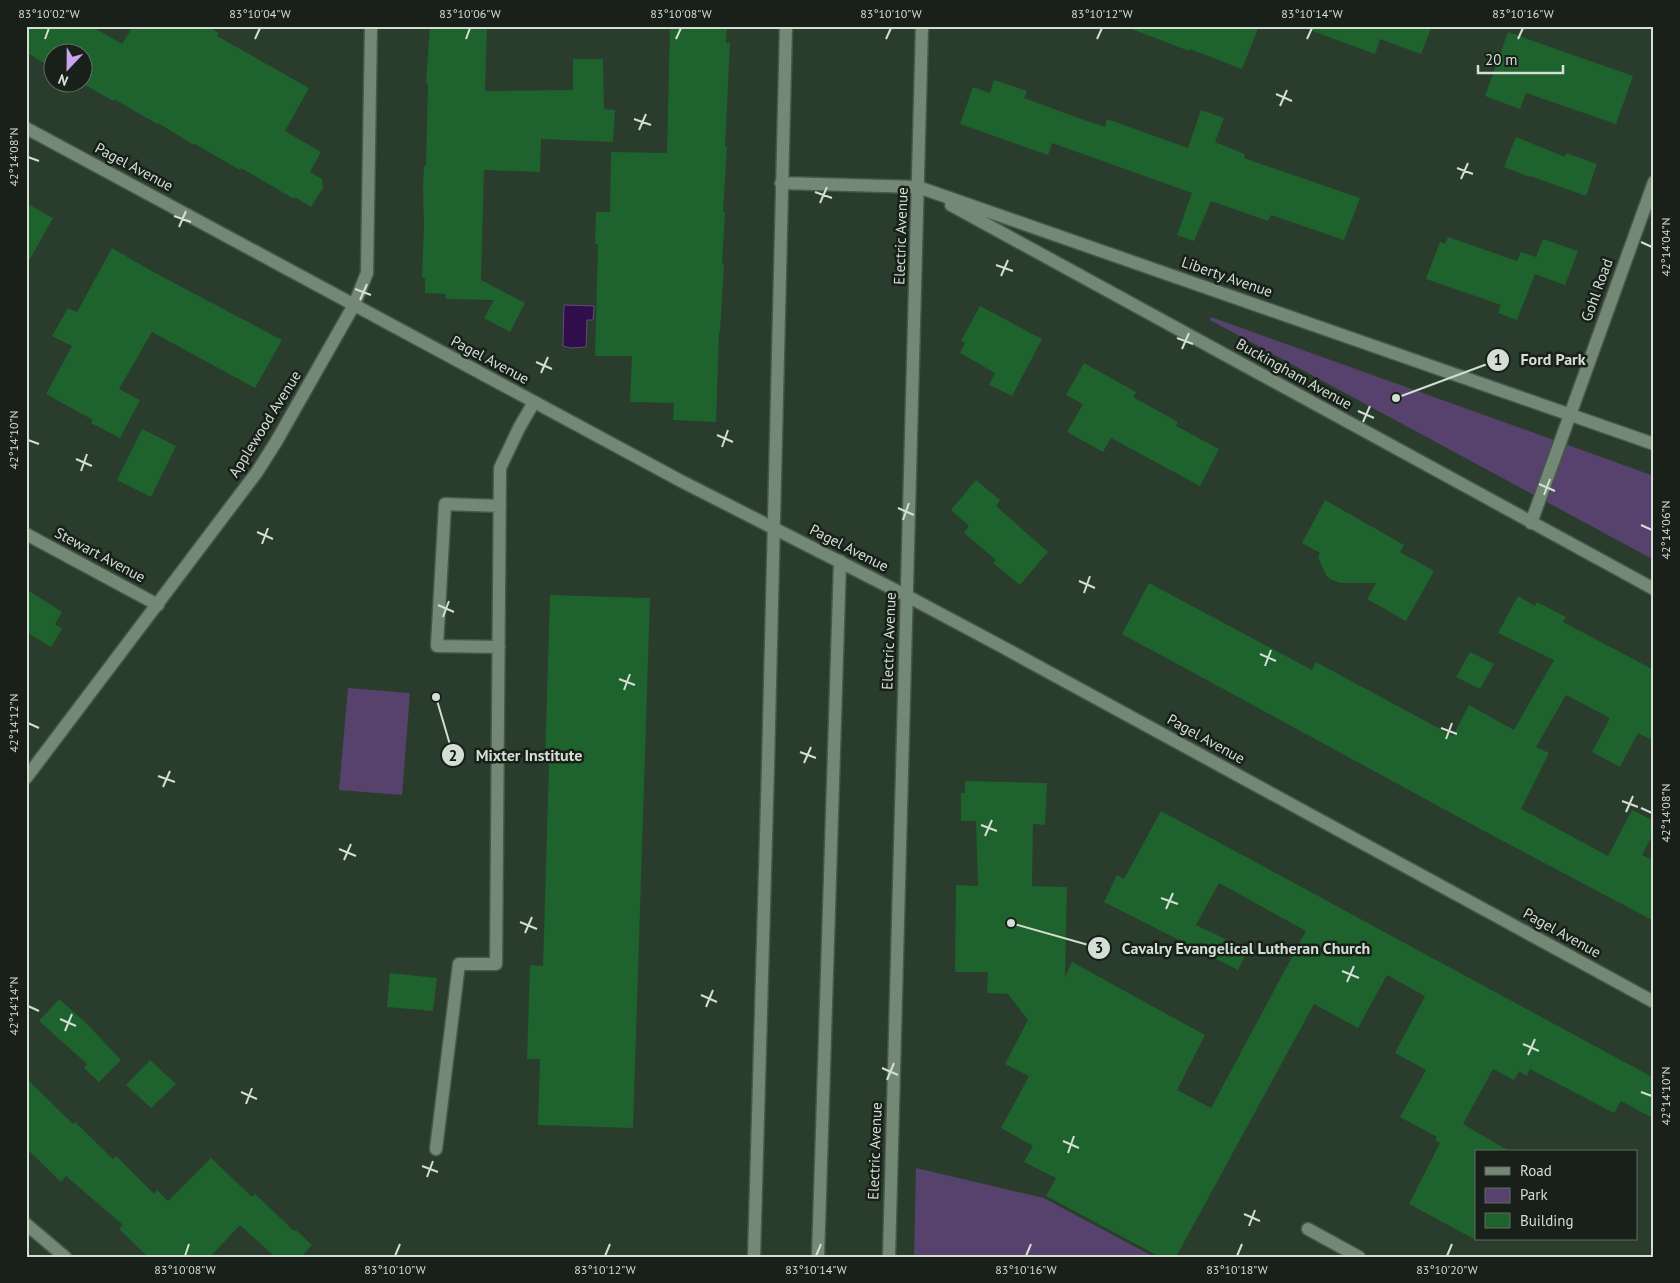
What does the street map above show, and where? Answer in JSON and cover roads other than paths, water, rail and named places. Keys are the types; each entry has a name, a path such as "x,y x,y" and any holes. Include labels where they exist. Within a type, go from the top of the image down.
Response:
{"street":[{"name":"Applewood Avenue","path":"26,778 257,472 354,305 367,273 371,26"},
{"path":"753,1256 768,766 786,26"},
{"name":"Electric Avenue","path":"889,1257 922,26"},
{"name":"Pagel Avenue","path":"26,128 681,481 907,596 1654,1002"},
{"name":"Liberty Avenue","path":"781,182 918,187 1654,444"},
{"name":"Gohl Road","path":"1531,522 1654,182"},
{"name":"Buckingham Avenue","path":"918,187 1654,589"},
{"path":"436,1149 459,964 496,964 500,468 534,402"},
{"path":"499,648 437,646 445,504 500,506"},
{"name":"Stewart Avenue","path":"26,534 158,605"},
{"path":"818,1257 840,561"},
{"path":"26,1224 65,1257"},
{"path":"1308,1229 1359,1257"}],"place":[{"name":"Ford Park","path":"1396,398"},
{"name":"Mixter Institute","path":"436,697"},
{"name":"Cavalry Evangelical Lutheran Church","path":"1011,923"}]}
